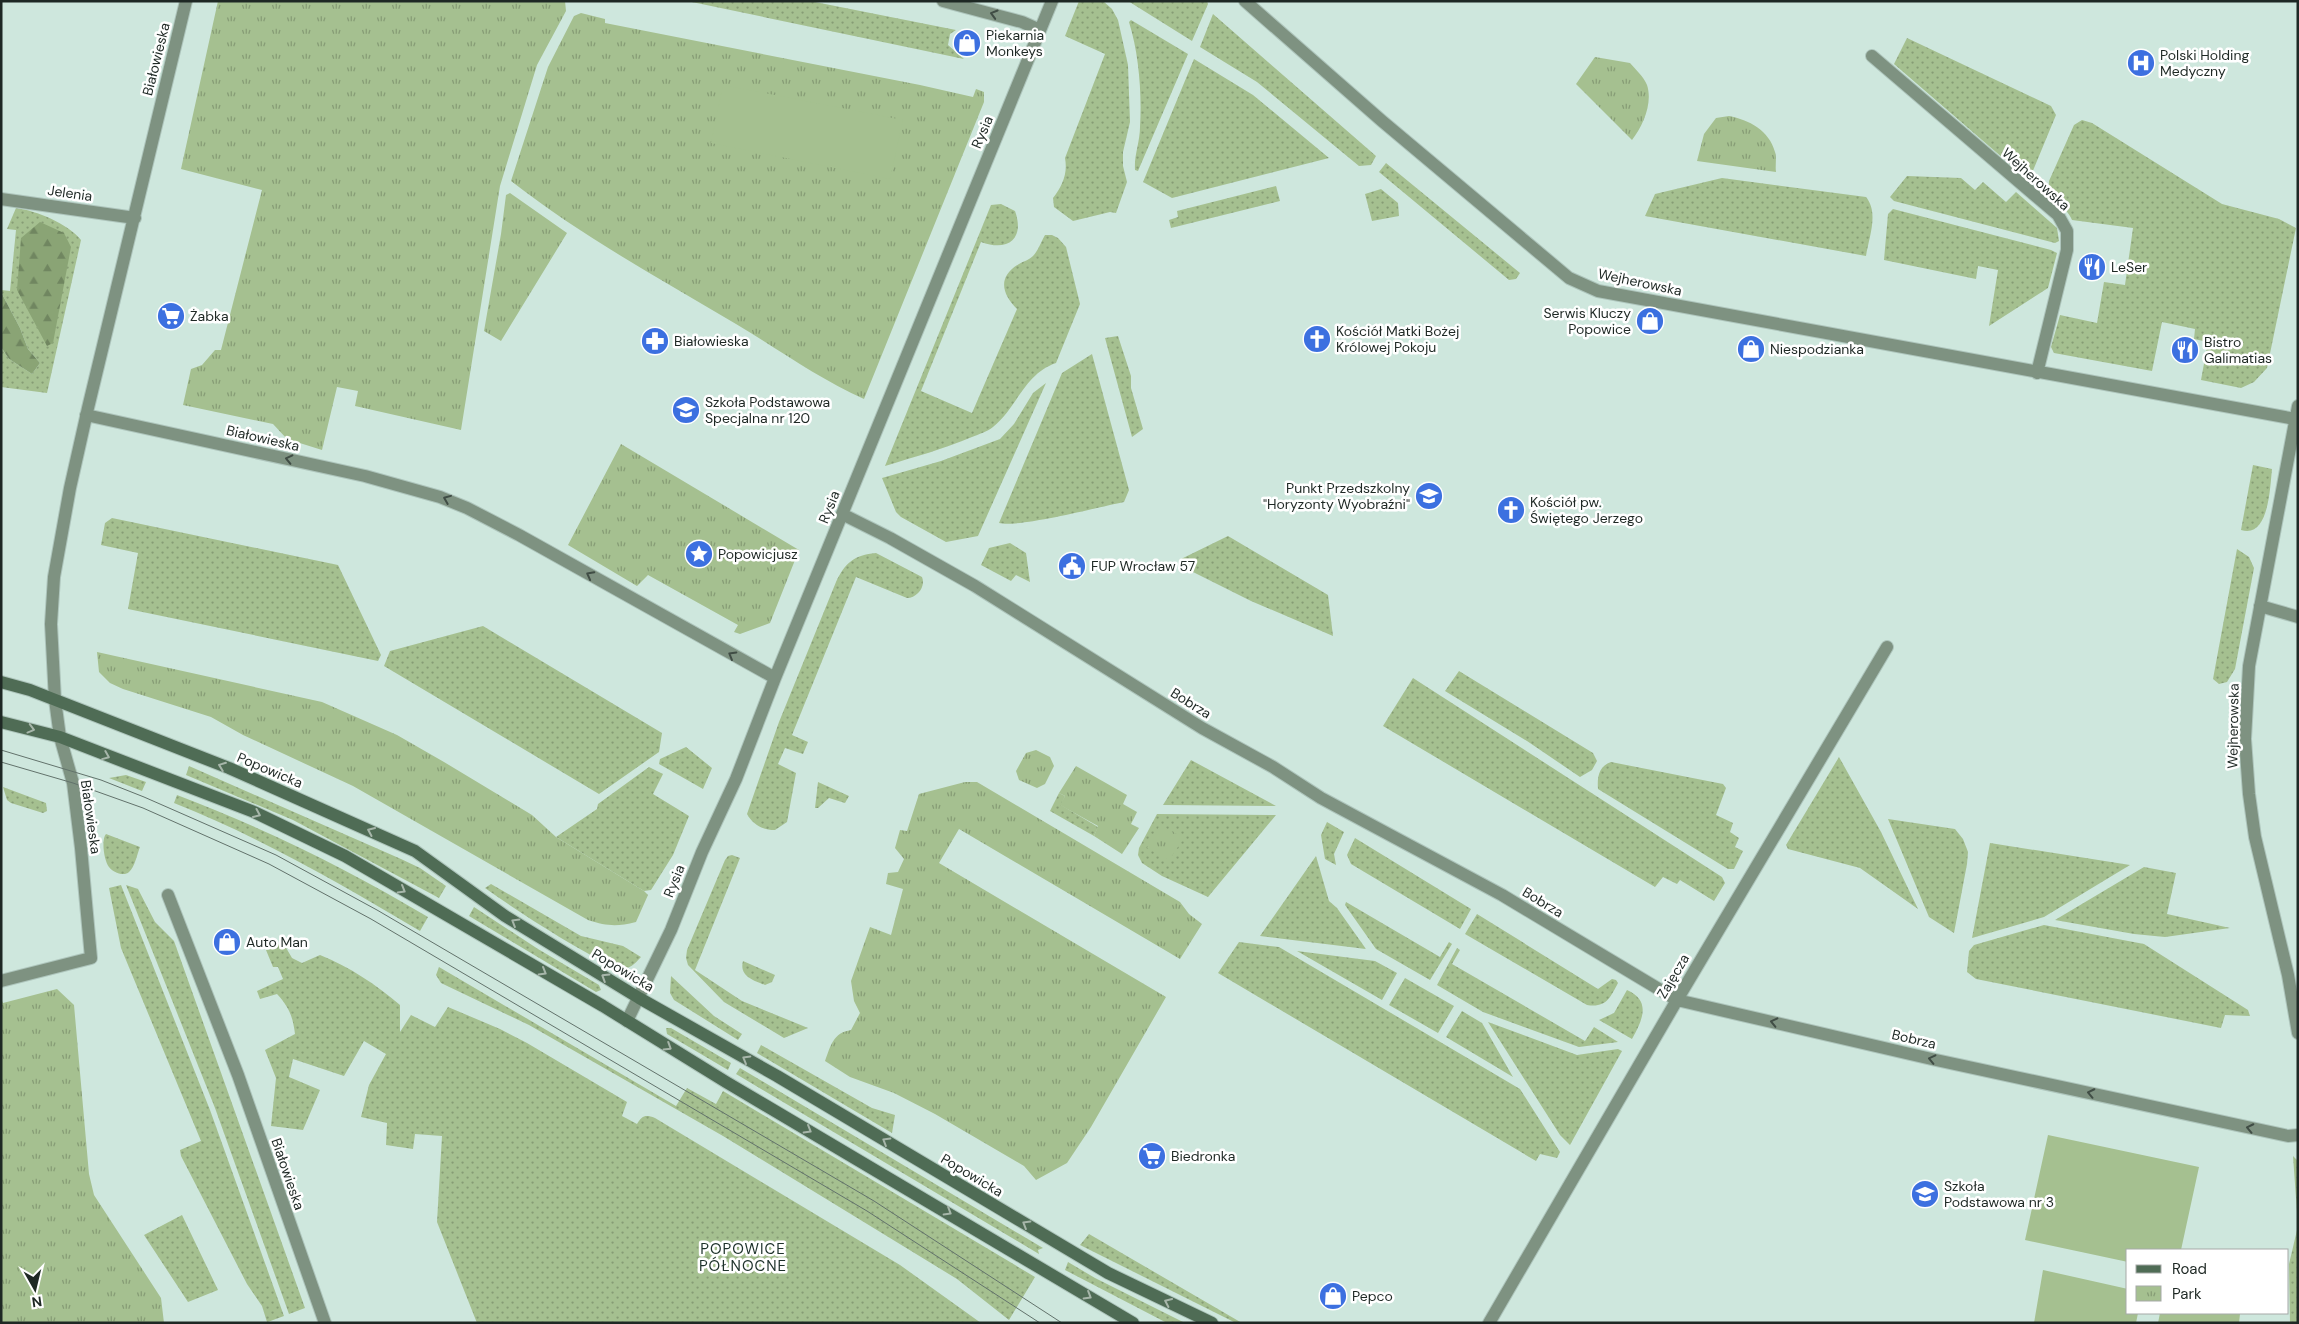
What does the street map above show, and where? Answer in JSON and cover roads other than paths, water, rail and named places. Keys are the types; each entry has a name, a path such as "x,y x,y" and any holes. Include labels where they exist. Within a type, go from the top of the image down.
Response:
{"street":[{"name":"Białowieska","path":"1,981 91,958 73,783 60,737 55,700 51,624 54,577 86,415 186,1"},
{"path":"943,1 1022,22 1040,30"},
{"name":"Rysia","path":"627,1021 670,930 702,852 736,779 775,678 1052,1"},
{"name":"Wejherowska","path":"1245,1 1382,121 1569,278 1598,291 2295,419"},
{"name":"Wejherowska","path":"1872,56 2058,215 2067,231 2067,250 2037,373"},
{"name":"Jelenia","path":"1,199 135,218"},
{"name":"Wejherowska","path":"2298,406 2250,666 2245,739 2248,794 2255,837 2288,975 2298,1033"},
{"name":"Białowieska","path":"86,415 364,476 440,497 467,508 519,535 775,678"},
{"name":"Bobrza","path":"842,514 975,586 1202,728 1273,767 1321,798 1502,895 1677,1000 1970,1068 2288,1136 2298,1135"},
{"path":"2260,606 2298,617"},
{"name":"Zajęcza","path":"1489,1323 1677,1000 1887,647"},
{"name":"Popowicka","path":"1,682 55,700 109,723 229,768 415,851 505,916 639,998 777,1076 1108,1273 1212,1323"},
{"path":"1,722 60,737 254,812 345,856 627,1021 726,1082 1133,1323"},
{"name":"Białowieska","path":"168,895 238,1075 325,1323"}],"tram line":[{"path":"1,750 101,780 276,855 377,910 874,1201 1062,1323"},
{"path":"1,762 73,783 143,808 269,864 371,919 867,1211 1040,1323"}],"place":[{"name":"Piekarnia Monkeys","path":"967,43"},
{"name":"Polski Holding Medyczny","path":"2141,63"},
{"name":"LeSer","path":"2092,267"},
{"name":"Żabka","path":"171,316"},
{"name":"Serwis Kluczy Popowice","path":"1650,321"},
{"name":"Kościół Matki Bożej Królowej Pokoju","path":"1317,339"},
{"name":"Białowieska","path":"655,341"},
{"name":"Niespodzianka","path":"1751,349"},
{"name":"Bistro Galimatias","path":"2185,350"},
{"name":"Szkoła Podstawowa Specjalna nr 120","path":"686,410"},
{"name":"Punkt Przedszkolny \"Horyzonty Wyobraźni\"","path":"1429,496"},
{"name":"Kościół pw. Świętego Jerzego","path":"1511,510"},
{"name":"Popowicjusz","path":"699,554"},
{"name":"FUP Wrocław 57","path":"1072,566"},
{"name":"Auto Man","path":"227,942"},
{"name":"Biedronka","path":"1152,1156"},
{"name":"Szkoła Podstawowa nr 3","path":"1925,1194"},
{"name":"Pepco","path":"1333,1296"}],"district":[{"name":"POPOWICE PÓŁNOCNE","path":"743,1258"}]}
